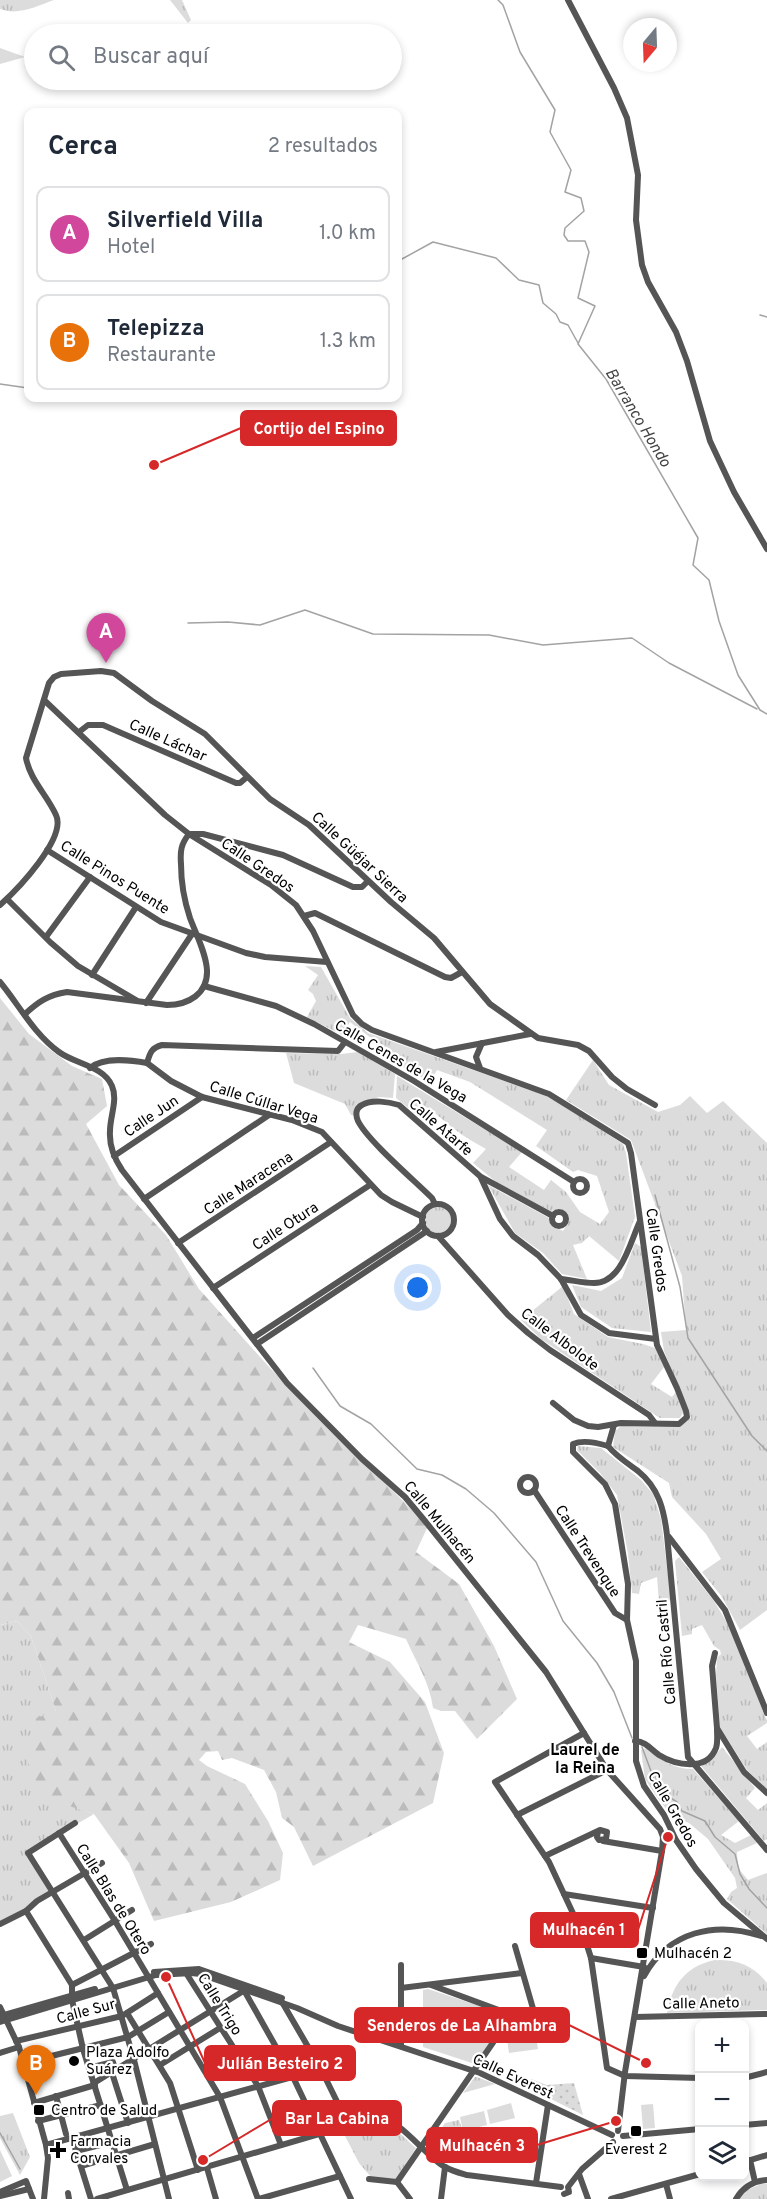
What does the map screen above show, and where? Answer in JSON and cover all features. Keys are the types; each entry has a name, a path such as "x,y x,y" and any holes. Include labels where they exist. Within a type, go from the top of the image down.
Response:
{"street":[{"path":"568,0 627,118 638,175 636,220 642,265 648,282 676,332 687,361 710,441 734,492 767,549"},
{"name":"Calle Güéjar Sierra","path":"44,700 54,677 61,674 101,671 114,674 205,734 270,800 309,825 368,881 434,938 490,1004 538,1038 578,1045 589,1051 612,1077 655,1106"},
{"path":"0,905 20,886 47,850 59,826 57,816 28,769 26,758 44,700"},
{"name":"Calle Gredos","path":"44,700 165,815 189,834 285,896 304,916 353,1015 363,1024 372,1030 549,1094 628,1143 632,1153 656,1340 687,1417 679,1424 621,1423 598,1427 582,1424 553,1403"},
{"name":"Calle Láchar","path":"79,732 88,725 103,725 236,783 240,783 247,777"},
{"path":"25,1014 47,997 67,993 179,1005 199,994 204,986 207,968 194,935 182,892 180,849 189,834 203,834 283,855 353,887 362,887 368,881"},
{"name":"Calle Pinos Puente","path":"47,850 161,922 246,953 265,957 327,962"},
{"path":"46,937 90,877"},
{"path":"7,899 78,966 138,1001"},
{"path":"92,975 136,908"},
{"path":"304,916 315,913 445,977 451,978 462,972"},
{"path":"146,1003 194,935"},
{"path":"308,960 322,952"},
{"name":"Calle Mulhacén","path":"0,982 49,1044 73,1061 101,1072 112,1085 115,1096 110,1145 122,1170 295,1391 362,1459 405,1497 535,1657 568,1705 607,1770 660,1829 663,1837 662,1848"},
{"name":"Calle Cenes de la Vega","path":"204,986 276,1006 314,1024 414,1081 574,1182"},
{"path":"436,1052 530,1034"},
{"path":"90,1068 96,1062 134,1060 147,1063 155,1047 162,1046 338,1051 345,1042"},
{"path":"480,1068 477,1057 482,1043"},
{"name":"Calle Cúllar Vega","path":"147,1063 171,1081 201,1097 291,1120 322,1132 370,1185 392,1202 423,1220"},
{"name":"Calle Jun","path":"114,1156 201,1097"},
{"name":"Calle Atarfe","path":"435,1204 432,1198 367,1134 357,1117 360,1105 368,1102 389,1102 399,1105 481,1177 554,1215"},
{"path":"144,1198 269,1115"},
{"name":"Calle Maracena","path":"178,1243 331,1142"},
{"path":"481,1177 500,1220 513,1236 538,1255 561,1279 581,1315 609,1333 656,1340"},
{"name":"Calle Otura","path":"213,1288 370,1185"},
{"path":"255,1341 374,1262 417,1230 427,1209 435,1204 446,1206 453,1214 454,1224 448,1233 438,1236 427,1231 423,1220"},
{"path":"561,1279 594,1283 608,1280 618,1269 640,1221"},
{"path":"374,1262 427,1231"},
{"name":"Calle Albolote","path":"438,1236 508,1315 528,1333 649,1415 655,1423"},
{"path":"632,1237 644,1240"},
{"path":"608,1446 614,1425"},
{"name":"Calle Gredos","path":"608,1446 577,1442 572,1447 573,1452 604,1484 615,1504 628,1584 627,1620 636,1661 635,1742 638,1774 664,1815 676,1840 710,1888 724,1903 766,1938"},
{"name":"Calle Río Castril","path":"608,1446 641,1474 656,1492 663,1509 680,1659 685,1743 688,1756 767,1850"},
{"name":"Calle Trevenque","path":"534,1490 615,1613 627,1620"},
{"path":"667,1535 725,1610 767,1713"},
{"path":"669,1554 671,1551 679,1550"},
{"path":"635,1742 642,1742 668,1760 680,1764 703,1762 711,1756 716,1745 717,1728 712,1666 715,1653"},
{"path":"717,1728 744,1772 767,1793"},
{"path":"584,1733 495,1782 545,1856 566,1902 577,1919 591,1958 607,2068 625,2076 695,2078"},
{"path":"716,1745 720,1743 726,1745"},
{"path":"517,1815 607,1770"},
{"path":"75,1823 28,1853 112,1986 124,2014 169,2199"},
{"path":"545,1856 597,1832 597,1838 603,1840 662,1848"},
{"name":"Calle Blas de Otero","path":"59,1833 116,1921 220,2097 258,2199"},
{"path":"621,2133 625,2076 662,1848 669,1840 676,1840"},
{"path":"0,1924 26,1911 37,1901 102,1863"},
{"path":"564,1894 653,1908"},
{"path":"84,1940 132,1910"},
{"path":"26,1911 72,1985 83,2049 127,2190"},
{"path":"642,1979 650,1965 659,1956 691,1933 723,1928 750,1932 766,1938"},
{"path":"72,1985 151,1944"},
{"path":"431,1985 512,2015 534,2012 515,1946"},
{"path":"591,1958 644,1967"},
{"path":"401,1965 401,2046"},
{"path":"3,2018 164,1970 199,1969 277,1996 295,2007"},
{"name":"Calle Trigo","path":"186,1973 258,2086 281,2145"},
{"path":"401,1988 522,1973"},
{"path":"148,1975 200,1974 295,2007"},
{"path":"33,2103 95,2084 245,1991"},
{"path":"245,1991 293,2077 351,2199"},
{"name":"Calle Sur","path":"0,2053 18,2044 124,2014 158,1993"},
{"path":"282,2002 321,2069 348,2124"},
{"path":"0,2007 3,2018 18,2044 23,2063 31,2073 33,2103 48,2158 44,2199"},
{"name":"Calle Everest","path":"295,2007 338,2026 475,2071 612,2138"},
{"path":"23,2063 128,2037 169,2012"},
{"path":"124,2014 138,2030 170,2083 198,2170"},
{"name":"Calle Aneto","path":"635,2017 767,2014"},
{"path":"397,2182 512,2015"},
{"path":"160,2066 220,2028"},
{"path":"600,2051 605,2058"},
{"path":"89,2068 113,2062 113,2072 128,2123"},
{"path":"46,2145 69,2136 108,2129 321,2069"},
{"path":"31,2073 44,2070 49,2074"},
{"path":"749,2077 767,2072"},
{"path":"56,2096 91,2199"},
{"path":"38,2121 101,2104"},
{"path":"536,2183 548,2105"},
{"path":"97,2199 370,2118 382,2117 391,2120 445,2167 467,2175 536,2183 564,2192 612,2138 621,2133 695,2129"},
{"path":"749,2124 767,2122"},
{"path":"81,2166 155,2144"},
{"path":"76,2151 100,2145"},
{"path":"749,2160 767,2155"},
{"path":"749,2166 755,2182"},
{"path":"441,2199 445,2167"},
{"path":"207,2168 216,2199"},
{"path":"579,2174 588,2199"},
{"path":"611,2199 695,2175"},
{"path":"258,2199 340,2176"},
{"path":"369,2180 397,2182 410,2199"},
{"path":"736,2199 745,2188 755,2182 767,2180"},
{"path":"0,2194 26,2181 33,2199"},
{"path":"666,2184 670,2199"}],"green space":[{"path":"0,0 54,0 27,9 7,11 0,9"},
{"path":"170,0 182,0 191,20 188,23"},
{"path":"0,48 24,57 24,57 0,64"},
{"path":"305,966 321,967 350,1018 368,1033 544,1095 623,1144 635,1217 619,1261 589,1236 582,1243 573,1245 587,1279 562,1274 543,1253 515,1233 488,1185 549,1218 555,1227 563,1231 568,1223 567,1213 560,1209 551,1211 500,1185 473,1163 486,1149 460,1134 424,1106 418,1103 417,1115 396,1098 397,1076 522,1152 509,1167 544,1190 551,1180 566,1192 580,1212 600,1224 609,1212 597,1176 578,1170 573,1172 536,1146 547,1130 470,1082 437,1070 430,1082 374,1051 379,1044 350,1022 342,1035 307,1017 316,1001 308,990 318,975"},
{"path":"0,998 29,1034 72,1066 102,1079 107,1106 86,1124 119,1185 166,1235 199,1289 270,1368 428,1526 416,1552 459,1584 494,1646 517,1699 477,1739 455,1711 441,1711 433,1708 426,1681 406,1639 358,1625 349,1642 390,1662 425,1702 444,1753 433,1803 313,1866 294,1827 282,1818 276,1792 264,1770 232,1758 222,1760 218,1751 206,1752 199,1760 245,1784 268,1821 283,1853 280,1880 231,1902 154,1921 129,1863 94,1814 41,1797 25,1755 36,1718 56,1711 31,1636 17,1621 0,1625"},
{"path":"358,1052 395,1074 393,1098 379,1097 356,1105 355,1116 351,1115 345,1104 294,1083 286,1053 341,1054"},
{"path":"593,1060 609,1085 658,1112 680,1105 690,1096 707,1113 723,1101 767,1143 767,1610 740,1630 722,1597 702,1572 721,1559 706,1534 672,1497 669,1483 613,1447 615,1431 621,1426 680,1426 691,1418 664,1351 661,1332 686,1330 682,1276 631,1140 566,1100"},
{"path":"438,1207 447,1211 451,1220 447,1229 438,1233 429,1229 425,1220 429,1211"},
{"path":"635,1243 641,1247 651,1332 612,1328 581,1307 572,1285 601,1291 622,1278"},
{"path":"563,1286 574,1314 608,1337 655,1348 664,1367 651,1384 672,1397 676,1392 684,1411 680,1418 660,1418 541,1339 521,1320"},
{"path":"578,1446 601,1448 641,1480 653,1494 661,1519 671,1600 659,1602 657,1577 641,1583 639,1594 632,1593 628,1554 617,1495 600,1473 577,1450"},
{"path":"679,1557 714,1601 729,1626 767,1721 747,1736 757,1749 767,1742 767,1789 747,1770 720,1727 716,1675 720,1650 714,1646 702,1625 692,1629 692,1634 682,1636 675,1561"},
{"path":"17,1621 31,1636 56,1711 41,1796 94,1814 27,1853 49,1892 0,1923 0,1625"},
{"path":"722,1747 755,1788 746,1798 758,1810 767,1803 767,1839 764,1841 701,1766 713,1758"},
{"path":"647,1748 668,1763 679,1768 693,1769 739,1821 721,1835 735,1843 751,1835 757,1843 737,1852 738,1868 748,1880 767,1873 767,1934 727,1899 737,1888 735,1878 708,1839 689,1823 673,1817 645,1779 641,1750"},
{"path":"714,1960 744,1964 762,1977 767,1983 767,2010 667,2013 676,1986 688,1972"},
{"path":"428,1989 507,2015 475,2064 423,2047 423,1990"},
{"path":"535,2028 538,2049 509,2053 506,2032"},
{"path":"477,2077 495,2084 463,2093"},
{"path":"531,2079 547,2085 574,2083 583,2115 527,2087"},
{"path":"511,2103 515,2118 490,2124 487,2110"},
{"path":"653,2104 655,2128 643,2129 641,2105"},
{"path":"484,2111 487,2125 463,2131 460,2117"},
{"path":"13,2113 30,2157 20,2175 0,2138 0,2116"},
{"path":"459,2120 463,2131 447,2136 451,2150 434,2139 445,2123"},
{"path":"372,2121 390,2127 416,2148 396,2179 371,2177 359,2163 343,2132"},
{"path":"0,2150 12,2176 0,2182"},
{"path":"761,2184 767,2184 767,2199 738,2199 745,2191"}],"waterway":[{"name":"Barranco Hondo","path":"498,0 503,5 520,52 555,110 550,132 571,170 565,192 581,198 584,211 565,228 564,235 568,241 585,241 589,252 578,298 595,306 578,344 606,379 698,538 693,565 709,580 719,621 738,675 760,710 767,714"},
{"path":"402,259 433,242 496,258 519,280 539,285 543,303 556,314 560,322 568,325 578,343"},
{"path":"760,315 767,317"},
{"path":"0,384 24,387"},
{"path":"188,623 228,622 260,625 305,610 373,634 489,635 543,645 632,638 669,663 757,709"},
{"path":"655,1195 680,1287 688,1338 752,1436 767,1451"},
{"path":"313,1368 340,1406 371,1424 417,1469 442,1475 466,1489 494,1513 536,1562 563,1621 597,1663 614,1692 632,1738"},
{"path":"642,1747 658,1790 677,1802 682,1811 705,1821 715,1837 735,1854 740,1874 749,1889 767,1908"},
{"path":"0,2133 20,2169"}],"place":[{"name":"Cortijo del Espino","path":"154,465"},
{"name":"Silverfield Villa","path":"106,663"},
{"name":"Mulhacén 1","path":"668,1837"},
{"name":"Mulhacén 2","path":"642,1953"},
{"name":"Julián Besteiro 2","path":"166,1977"},
{"name":"Plaza Adolfo Suárez","path":"74,2061"},
{"name":"Senderos de La Alhambra","path":"646,2063"},
{"name":"Telepizza","path":"36,2095"},
{"name":"Centro de Salud","path":"39,2110"},
{"name":"Mulhacén 3","path":"616,2121"},
{"name":"Everest 2","path":"636,2131"},
{"name":"Farmacia Corvales","path":"58,2150"},
{"name":"Bar La Cabina","path":"203,2160"}],"district":[{"name":"Laurel de la Reina","path":"585,1758"}]}
